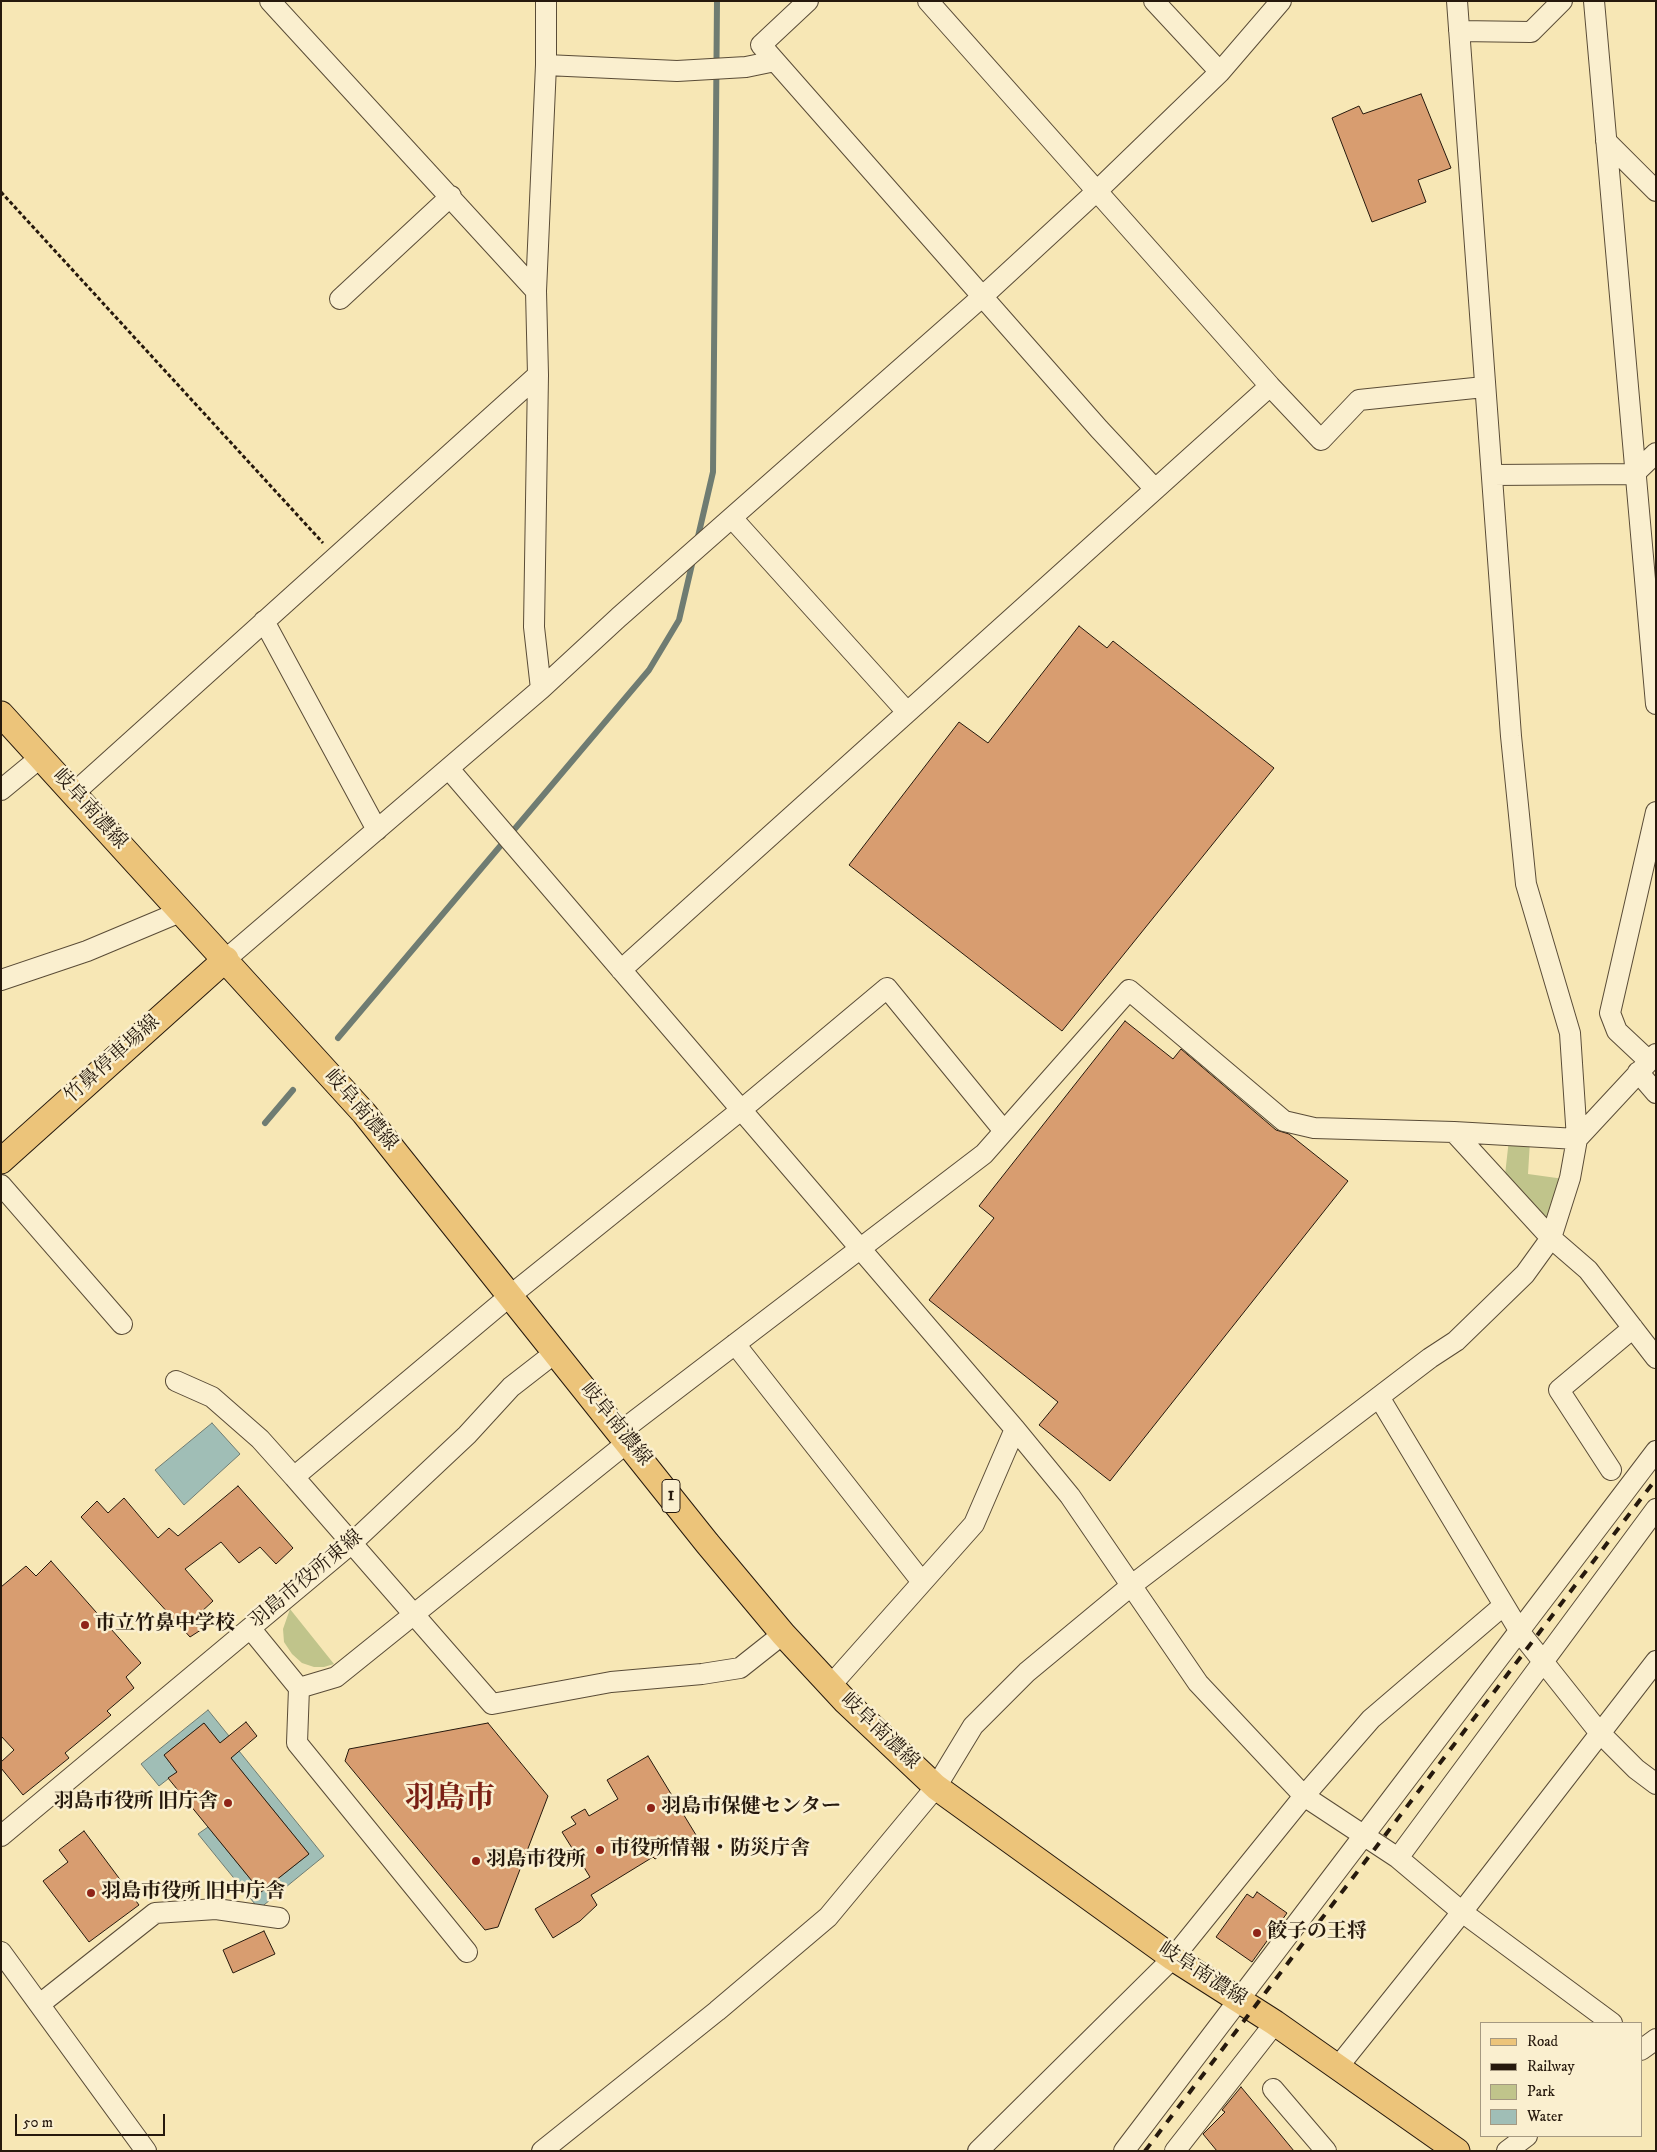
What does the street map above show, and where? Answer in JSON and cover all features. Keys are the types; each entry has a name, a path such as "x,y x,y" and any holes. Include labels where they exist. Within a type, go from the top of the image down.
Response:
{"main road":[{"name":"岐阜南濃線","path":"1,714 74,792 180,912 226,960 364,1113 707,1543 783,1634 846,1702 936,1787 1173,1958 1275,2023 1457,2151"},
{"name":"竹鼻停車場線","path":"1,1161 226,960"}],"street":[{"path":"270,1 451,196 536,291"},
{"path":"541,689 534,627 538,374 536,291 546,65 546,1"},
{"path":"808,1 762,45 1155,489"},
{"path":"928,1 1098,190 1270,386 1321,440 1359,400 1484,387"},
{"path":"1154,1 1220,72"},
{"path":"226,960 541,689 660,581 983,296 1098,190 1220,72 1281,1"},
{"path":"549,2148 828,1917 936,1787 973,1726 1027,1672 1132,1585 1379,1397 1456,1341 1525,1274 1551,1238 1570,1178 1577,1139 1570,1033 1526,884 1511,736 1456,1"},
{"path":"1459,31 1531,32 1562,1"},
{"path":"1594,1 1634,474 1656,704"},
{"path":"546,65 677,71 746,67 775,60"},
{"path":"1606,141 1656,191"},
{"path":"340,299 451,196"},
{"path":"74,792 538,374"},
{"path":"621,970 1270,386"},
{"path":"1492,475 1634,474 1656,453"},
{"path":"731,520 907,712"},
{"path":"264,621 377,830"},
{"path":"1,790 41,757"},
{"path":"449,769 1015,1429 1070,1496 1198,1683 1304,1796 1398,1858 1462,1912 1611,2022"},
{"path":"1656,812 1610,1013 1617,1031 1647,1062 1656,1093"},
{"path":"1,980 87,951 180,912"},
{"path":"294,1477 510,1295 741,1110 887,988 1004,1131"},
{"path":"299,1688 336,1678 414,1616 735,1344 984,1154 1129,990 1284,1121 1314,1128 1454,1132 1577,1139"},
{"path":"1577,1139 1647,1062"},
{"path":"1454,1132 1551,1238 1588,1270 1656,1358"},
{"path":"1,1185 122,1324"},
{"path":"1611,1470 1559,1390 1633,1328"},
{"path":"735,1344 922,1582"},
{"name":"羽島市役所東線","path":"1,1836 352,1543 466,1435 511,1387 556,1352"},
{"path":"176,1381 212,1397 260,1439 492,1704 611,1682 702,1674 740,1668 783,1634"},
{"path":"1379,1397 1519,1630 1599,1732 1636,1769 1656,1784"},
{"path":"831,1685 974,1524 1015,1429"},
{"path":"1124,2151 1656,1451"},
{"path":"1398,1858 1656,1509"},
{"path":"978,2151 1173,1958 1304,1796 1371,1719 1504,1605"},
{"path":"250,1628 299,1688 296,1743 467,1952"},
{"path":"1337,2068 1462,1912 1599,1732 1656,1661"},
{"path":"40,2004 155,1913 216,1909 279,1918"},
{"path":"1,1952 146,2151"},
{"path":"1175,2151 1275,2023"},
{"path":"1273,2089 1326,2151"},
{"path":"1507,2151 1526,2137"}],"path":[{"path":"1,192 335,556"}],"green space":[{"path":"1509,1139 1530,1141 1528,1174 1564,1179 1548,1231 1504,1184"},
{"path":"290,1609 334,1664 314,1667 302,1663 292,1654 284,1642 283,1629"}],"water":[{"path":"212,1423 240,1454 184,1505 155,1470"},
{"path":"208,1710 229,1736 220,1743 204,1723 164,1755 177,1772 159,1786 141,1764"},
{"path":"239,1751 324,1856 259,1909 198,1834 208,1827 261,1892 309,1854 231,1758"}],"building":[{"path":"1421,94 1451,168 1418,180 1426,202 1372,222 1332,118 1359,106 1363,114"},
{"path":"1079,626 1107,648 1113,641 1274,768 1062,1031 849,865 959,722 988,743"},
{"path":"1125,1021 1173,1059 1181,1049 1276,1130 1289,1134 1348,1181 1110,1481 1039,1425 1058,1402 929,1300 994,1218 979,1206"},
{"path":"238,1486 293,1548 276,1564 260,1547 239,1563 221,1542 185,1569 213,1601 200,1613 207,1626 190,1637 81,1517 97,1501 108,1513 124,1498 158,1538 169,1528 178,1536"},
{"path":"51,1561 141,1663 126,1677 134,1688 107,1711 111,1715 65,1753 69,1758 23,1795 1,1768 1,1762 14,1750 1,1736 1,1587 26,1566 36,1576"},
{"name":"羽島市役所 旧庁舎","path":"246,1722 257,1736 231,1758 309,1854 261,1892 168,1778 177,1772 164,1755 204,1723 220,1743"},
{"name":"羽島市役所","path":"488,1723 548,1796 498,1927 485,1930 345,1761 349,1749"},
{"path":"648,1756 696,1835 655,1859 653,1857 591,1895 597,1905 580,1921 553,1938 535,1909 590,1877 562,1832 576,1824 571,1817 585,1809 589,1816 618,1799 607,1780"},
{"name":"羽島市役所 旧中庁舎","path":"84,1831 139,1905 89,1942 43,1881 68,1862 59,1850"},
{"path":"1257,1892 1287,1913 1252,1962 1216,1937 1247,1894 1253,1898"},
{"path":"264,1931 275,1954 233,1973 223,1950"},
{"path":"1241,2087 1294,2151 1217,2151 1203,2134 1225,2112 1222,2110"}],"waterway":[{"path":"697,541 713,472 717,1"},
{"path":"338,1038 649,670 679,620 693,560"},
{"path":"265,1123 293,1090"}],"railway":[{"path":"1145,2151 1656,1479"}],"place":[{"name":"市立竹鼻中学校","path":"85,1625"},
{"name":"羽島市役所 旧庁舎","path":"228,1803"},
{"name":"羽島市保健センター","path":"651,1808"},
{"name":"市役所情報・防災庁舎","path":"600,1850"},
{"name":"羽島市役所","path":"476,1861"},
{"name":"羽島市役所 旧中庁舎","path":"91,1893"},
{"name":"餃子の王将","path":"1257,1933"}],"district":[{"name":"羽島市","path":"450,1801"}]}
